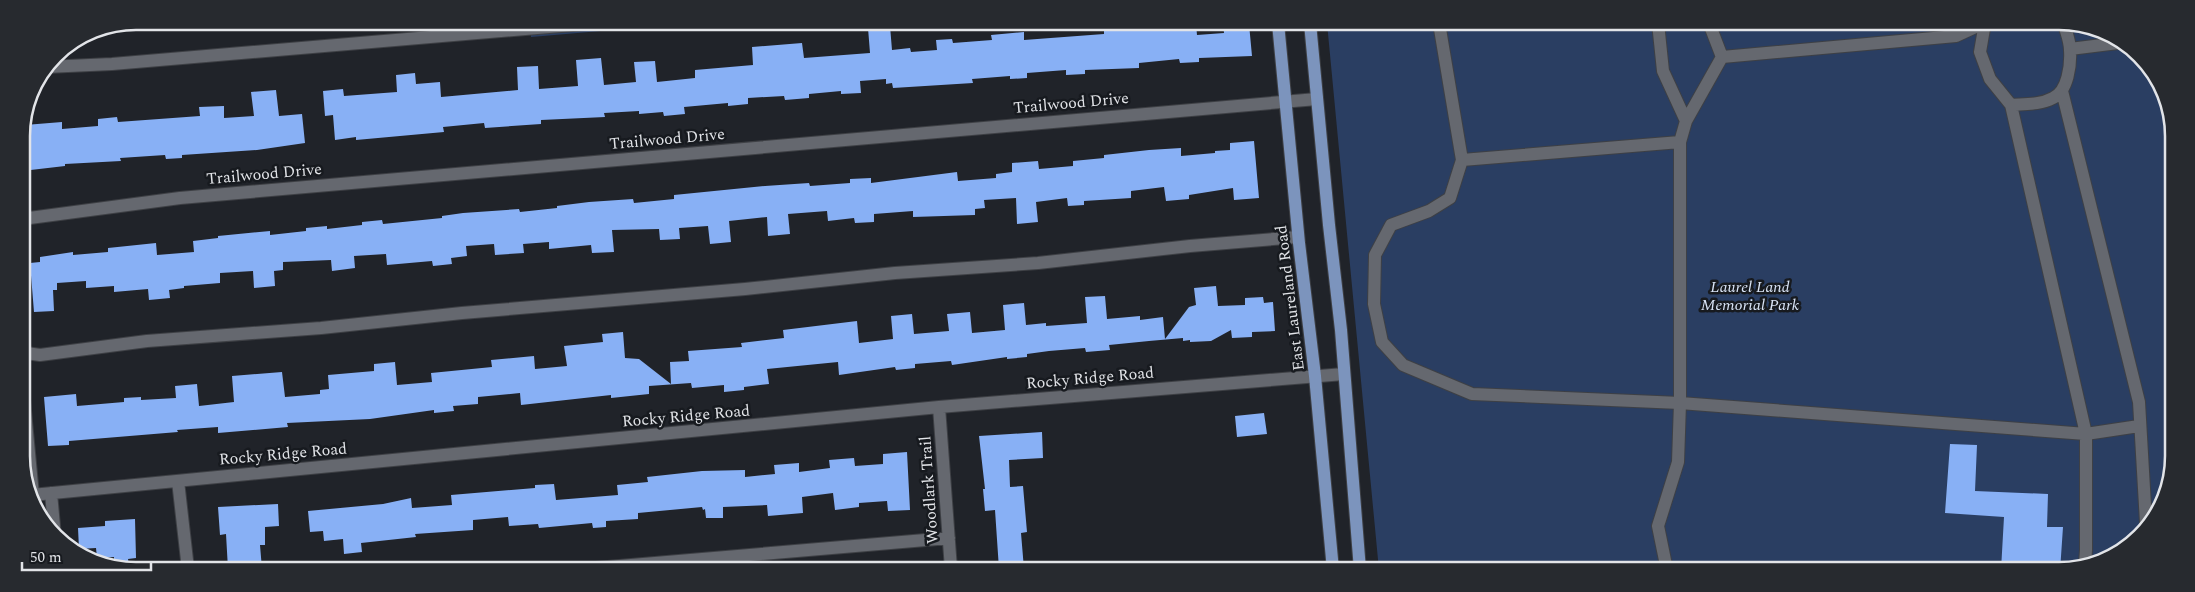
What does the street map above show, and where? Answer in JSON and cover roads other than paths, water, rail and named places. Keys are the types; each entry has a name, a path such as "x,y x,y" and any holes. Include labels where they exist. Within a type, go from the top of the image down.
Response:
{"main road":[{"name":"East Laureland Road","path":"1279,30 1298,237 1315,376 1331,562"},
{"path":"1311,30 1329,225 1337,288 1359,562"}],"street":[{"path":"57,66 121,63 513,30"},
{"path":"1440,30 1462,160 1450,198 1429,210 1391,225 1375,255 1374,304 1382,342 1403,365 1472,394 1680,403 2086,434 2139,426"},
{"path":"1659,30 1663,71 1686,121"},
{"path":"1712,30 1722,57"},
{"path":"1722,57 1956,36 1969,30"},
{"path":"1984,30 1980,52 1990,79 2011,105 2086,434 2085,558"},
{"path":"2011,105 2040,103 2055,98 2062,91 2067,78 2070,49 2066,31"},
{"path":"2070,49 2112,44"},
{"path":"1665,562 1658,526 1678,462 1680,403 1680,142 1686,121 1722,57"},
{"path":"2062,91 2139,402 2146,517"},
{"name":"Trailwood Drive","path":"30,219 180,198 1285,100 1317,99"},
{"path":"1462,160 1680,142"},
{"path":"30,356 147,341 321,328 462,313 745,289 896,273 1038,263 1190,246 1298,237"},
{"name":"Rocky Ridge Road","path":"38,494 939,407 1344,374"},
{"name":"Woodlark Trail","path":"939,407 951,562"},
{"path":"178,481 187,562"},
{"path":"51,493 54,522"},
{"path":"666,562 949,538"}],"park label":[{"name":"Laurel Land Memorial Park","path":"1750,296"}]}
